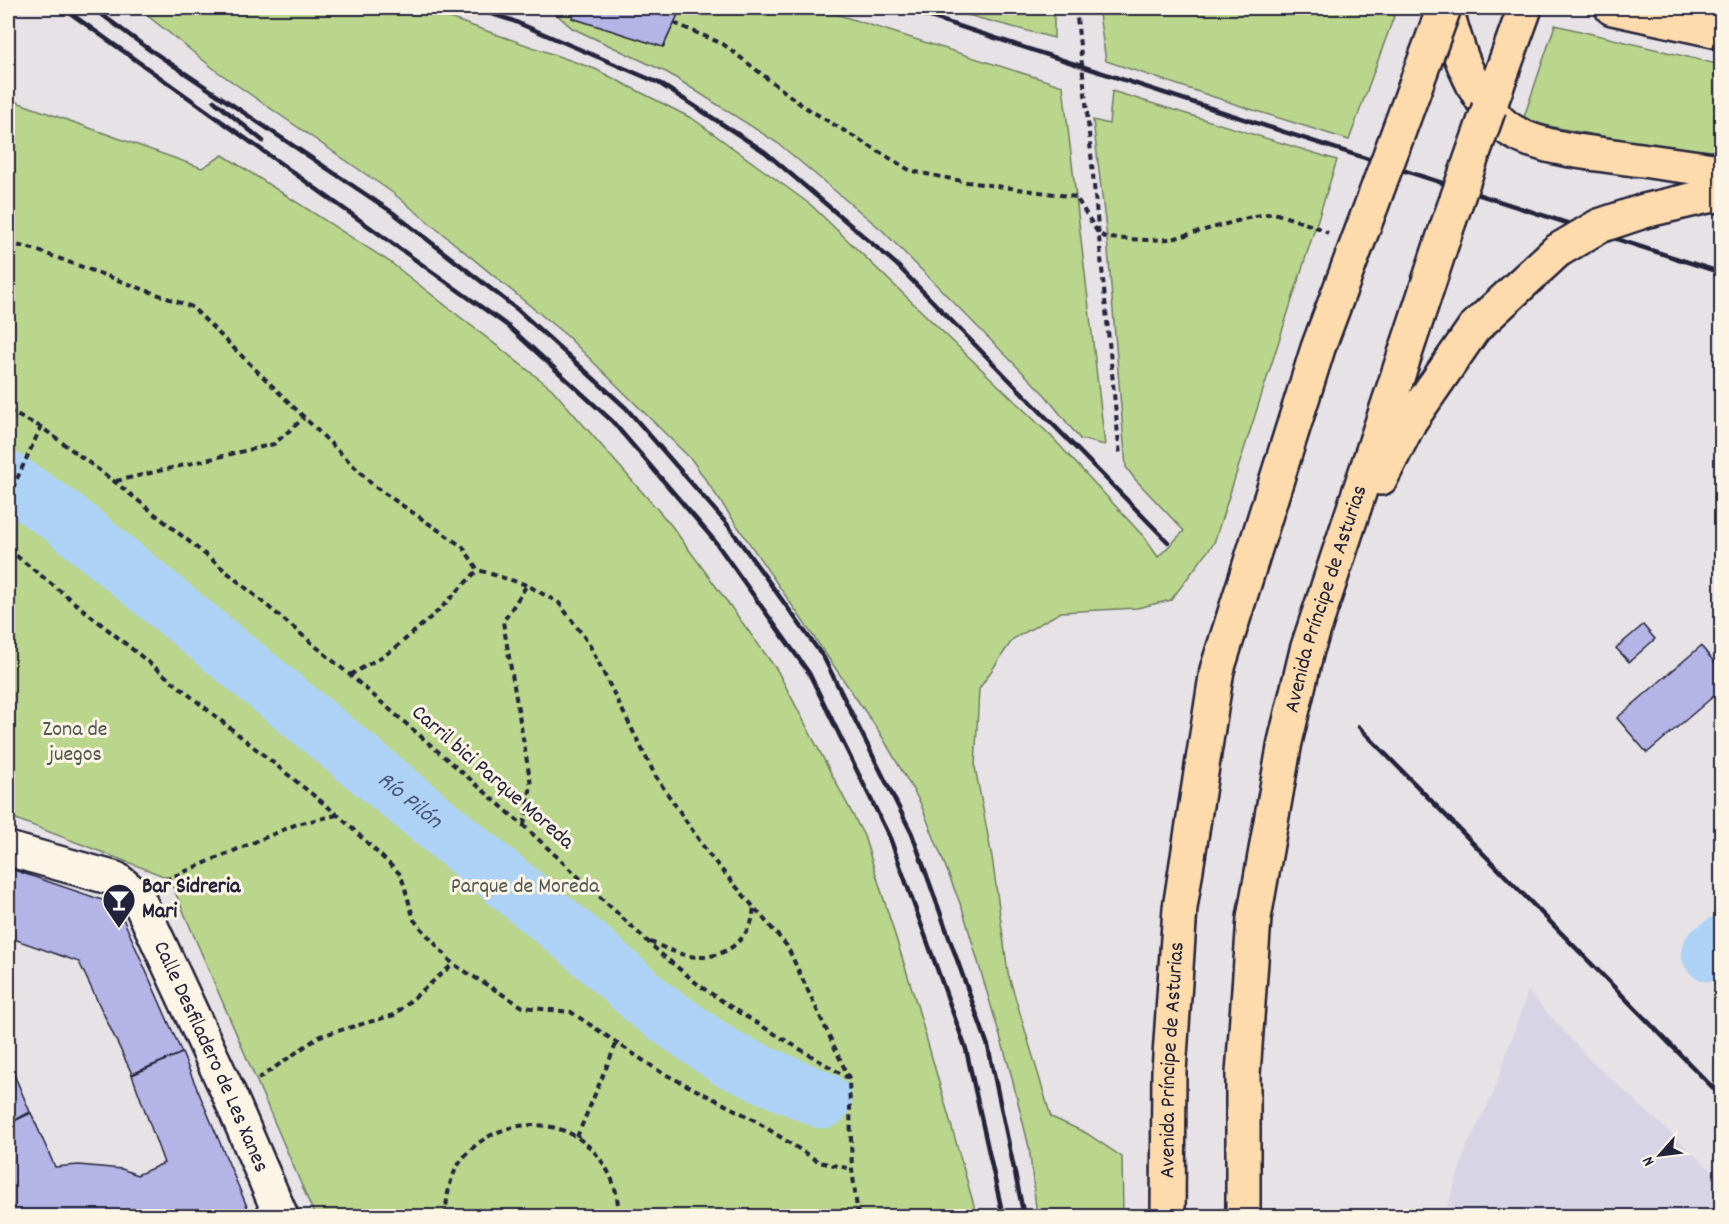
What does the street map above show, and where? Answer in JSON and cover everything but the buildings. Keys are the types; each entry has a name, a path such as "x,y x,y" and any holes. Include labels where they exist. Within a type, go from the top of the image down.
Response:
{"highway":[{"path":"1445,8 1456,45 1477,93 1501,123 1516,134 1554,148 1722,171"},
{"name":"Avenida Príncipe de Asturias","path":"1168,1216 1169,1071 1180,908 1217,670 1318,348 1445,8"},
{"name":"Avenida Príncipe de Asturias","path":"1243,1216 1243,1074 1254,918 1288,731 1306,650 1446,230 1525,8"},
{"path":"1612,8 1722,32"},
{"path":"1332,576 1410,421 1474,328 1557,250 1599,226 1644,211 1708,196 1722,195"}],"street":[{"name":"Calle Desfiladero de Les Xanes","path":"8,849 116,879 137,896 228,1092 281,1216"}],"path":[{"path":"1076,8 1120,456"},
{"path":"674,23 723,44 803,106 911,171 968,182 1076,197 1098,233 1107,238 1172,239 1274,213 1316,227 1356,247"},
{"path":"8,243 33,249 192,307 374,486 463,547 477,570 527,585 559,603 588,642 656,777 710,856 787,946 849,1078 852,1169 858,1216"},
{"name":"Carril bici Parque Moreda","path":"8,411 41,427 115,482 222,568 524,826 646,940 700,986 740,1013 849,1078"},
{"path":"115,482 274,444 304,418"},
{"path":"8,498 41,427"},
{"path":"8,549 338,815 401,875 414,920 453,964 523,1007 571,1012 659,1071 751,1118 819,1162 852,1169"},
{"path":"350,675 393,650 438,611 477,570"},
{"path":"524,826 531,785 503,622 527,585"},
{"path":"137,896 168,878 297,824 338,815"},
{"path":"646,940 686,956 707,957 727,951 742,940 751,923 754,907"},
{"path":"256,1080 320,1036 394,1015 453,964"},
{"path":"577,1137 617,1042"},
{"path":"446,1216 446,1198 455,1171 472,1148 495,1132 522,1125 551,1126 577,1137 598,1155 612,1178 619,1204 618,1216"},
{"path":"34,1216 45,1213 117,1216"}],"shaded area":[{"path":"1528,991 1586,1056 1721,1179 1721,1216 1437,1216 1447,1209 1467,1146 1492,1097"}],"green space":[{"path":"138,8 421,8 595,69 693,119 811,205 1050,435 1144,537 1158,557 1184,531 1126,467 1107,238 1093,120 1109,124 1112,91 1337,160 1214,543 1171,600 1137,608 1061,612 1013,639 979,689 975,767 992,857 1008,973 1051,1117 1086,1133 1122,1157 1123,1216 1037,1216 1029,1147 1010,1070 963,911 920,802 880,733 692,460 567,336 393,193 218,72"},
{"path":"539,8 576,8 572,18 664,46 681,8 817,8 1063,86 1105,445 1080,439 1045,395 883,231 779,144 668,73 572,28 555,13"},
{"path":"941,8 1054,8 1054,38"},
{"path":"1098,8 1397,8 1349,140 1106,61"},
{"path":"1555,25 1721,65 1721,153 1622,140 1523,120"},
{"name":"Parque de Moreda","path":"8,99 202,168 223,155 390,262 552,389 671,525 777,670 864,836 917,1005 977,1216 315,1216 169,878 8,816"}],"waterway":[{"name":"Río Pilón","path":"8,480 64,518 589,949 651,1005 728,1059 823,1100"},
{"name":"Río Pilón","path":"1710,953 1722,944"}],"railway":[{"path":"63,8 508,326 612,421 714,540 809,673 890,838 966,1049 1003,1216"},
{"path":"93,8 151,51"},
{"path":"473,8 511,20 659,83 765,152 896,264 1168,542"},
{"path":"903,8 1722,273"},
{"path":"146,47 392,212 518,310 626,408 727,524 824,658 912,834 988,1046 1024,1216"},
{"path":"214,101 263,141"},
{"path":"1359,727 1722,1097"}],"place":[{"name":"Bar Sidreria Mari","path":"119,929"}],"park label":[{"name":"Zona de juegos","path":"75,742"}]}
